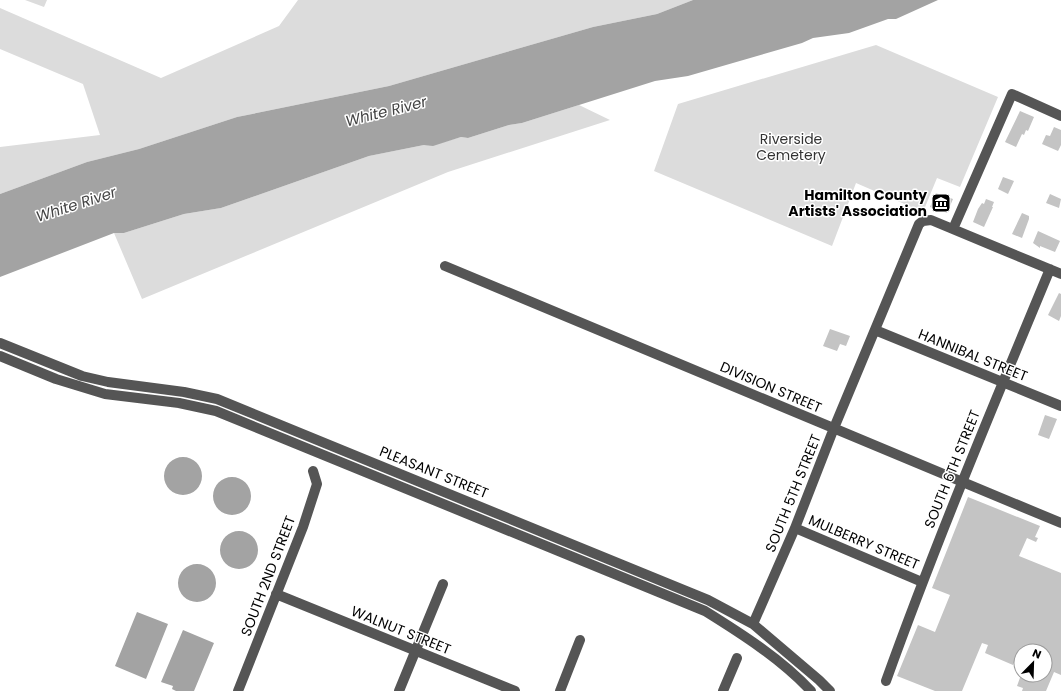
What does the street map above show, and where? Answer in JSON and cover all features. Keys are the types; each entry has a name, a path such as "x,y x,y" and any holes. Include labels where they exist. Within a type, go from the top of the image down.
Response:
{"street":[{"path":"953,229 1012,94 1061,116"},
{"name":"SOUTH 5TH STREET","path":"753,624 795,528 834,428 912,238 916,229 923,221 931,220 1061,274"},
{"name":"DIVISION STREET","path":"445,266 1061,523"},
{"name":"SOUTH 6TH STREET","path":"886,681 961,481 1050,269"},
{"name":"HANNIBAL STREET","path":"875,330 1061,406"},
{"name":"PLEASANT STREET","path":"0,343 82,376 108,382 184,392 217,399 708,600 753,624 830,691"},
{"name":"PLEASANT STREET","path":"0,356 56,379 105,394 179,403 216,411 705,611 748,638 812,691"},
{"name":"SOUTH 2ND STREET","path":"238,691 303,527 317,484 314,471"},
{"name":"MULBERRY STREET","path":"795,528 922,582"},
{"path":"399,691 444,584"},
{"name":"WALNUT STREET","path":"276,594 515,691"},
{"path":"560,691 580,640"},
{"path":"723,691 737,658"}],"green space":[{"path":"25,0 47,0 44,7"},
{"path":"298,0 693,0 657,14 593,27 389,86 237,117 139,149 87,162 0,194 0,147 100,135 83,84 0,49 0,8 161,78 279,26"},
{"name":"Riverside Cemetery","path":"876,45 998,97 960,187 937,178 923,212 856,183 832,246 654,171 678,104"},
{"path":"579,105 610,120 448,172 142,299 114,233 124,233 184,214 221,208 369,156 424,145 433,145 461,137 468,138"}],"water":[{"name":"White River","path":"693,0 938,0 896,19 888,19 849,33 813,38 802,43 688,76 655,81 522,123 509,125 468,138 461,137 433,146 424,145 369,156 221,208 184,214 124,233 114,233 0,277 0,194 87,162 139,149 237,117 389,86 593,27 657,14"},
{"path":"179,457 187,457 197,462 201,469 201,483 197,490 187,495 179,495 169,490 167,487 164,480 164,472 169,462 172,460"},
{"path":"228,477 236,477 246,482 250,489 250,503 246,510 236,515 228,515 218,510 216,507 213,500 213,492 218,482 221,480"},
{"path":"235,531 243,531 253,536 257,543 257,557 253,564 243,569 235,569 225,564 223,561 220,554 220,546 225,536 228,534"},
{"path":"193,564 201,564 211,569 215,576 215,590 211,597 201,602 193,602 183,597 181,594 178,587 178,579 183,569 186,567"},
{"path":"137,612 168,624 146,679 115,666"},
{"path":"183,630 214,643 194,691 176,691 172,689 173,686 161,682"}],"building":[{"path":"1020,111 1034,117 1028,131 1026,130 1024,135 1022,134 1016,147 1005,142"},
{"path":"1054,127 1061,130 1061,145 1058,151 1042,144 1046,135 1050,136"},
{"path":"1003,177 1014,181 1008,194 998,189"},
{"name":"Hamilton County Artists' Association","path":"936,193 953,199 947,213 930,207"},
{"path":"1050,194 1061,199 1059,208 1046,203"},
{"path":"986,199 994,202 984,227 973,222 978,209 982,203 984,204"},
{"path":"1022,213 1029,216 1029,219 1022,238 1012,234"},
{"path":"1038,231 1060,241 1055,252 1040,246 1040,248 1033,243"},
{"path":"1059,293 1061,294 1061,316 1059,321 1048,315"},
{"path":"830,329 850,336 846,346 840,344 837,351 823,346"},
{"path":"1045,415 1057,419 1049,439 1038,435"},
{"path":"968,497 1040,526 1035,537 1038,538 1036,542 1027,538 1019,556 1061,573 1061,675 1054,672 1053,674 1053,643 1013,643 1013,665 985,653 988,645 982,643 962,691 935,691 897,676 918,625 935,632 950,595 932,588"},
{"path":"1018,683 1049,683 1046,691 1022,691 1023,688 1017,686"}],"place":[{"name":"Hamilton County Artists' Association","path":"941,203"}]}
